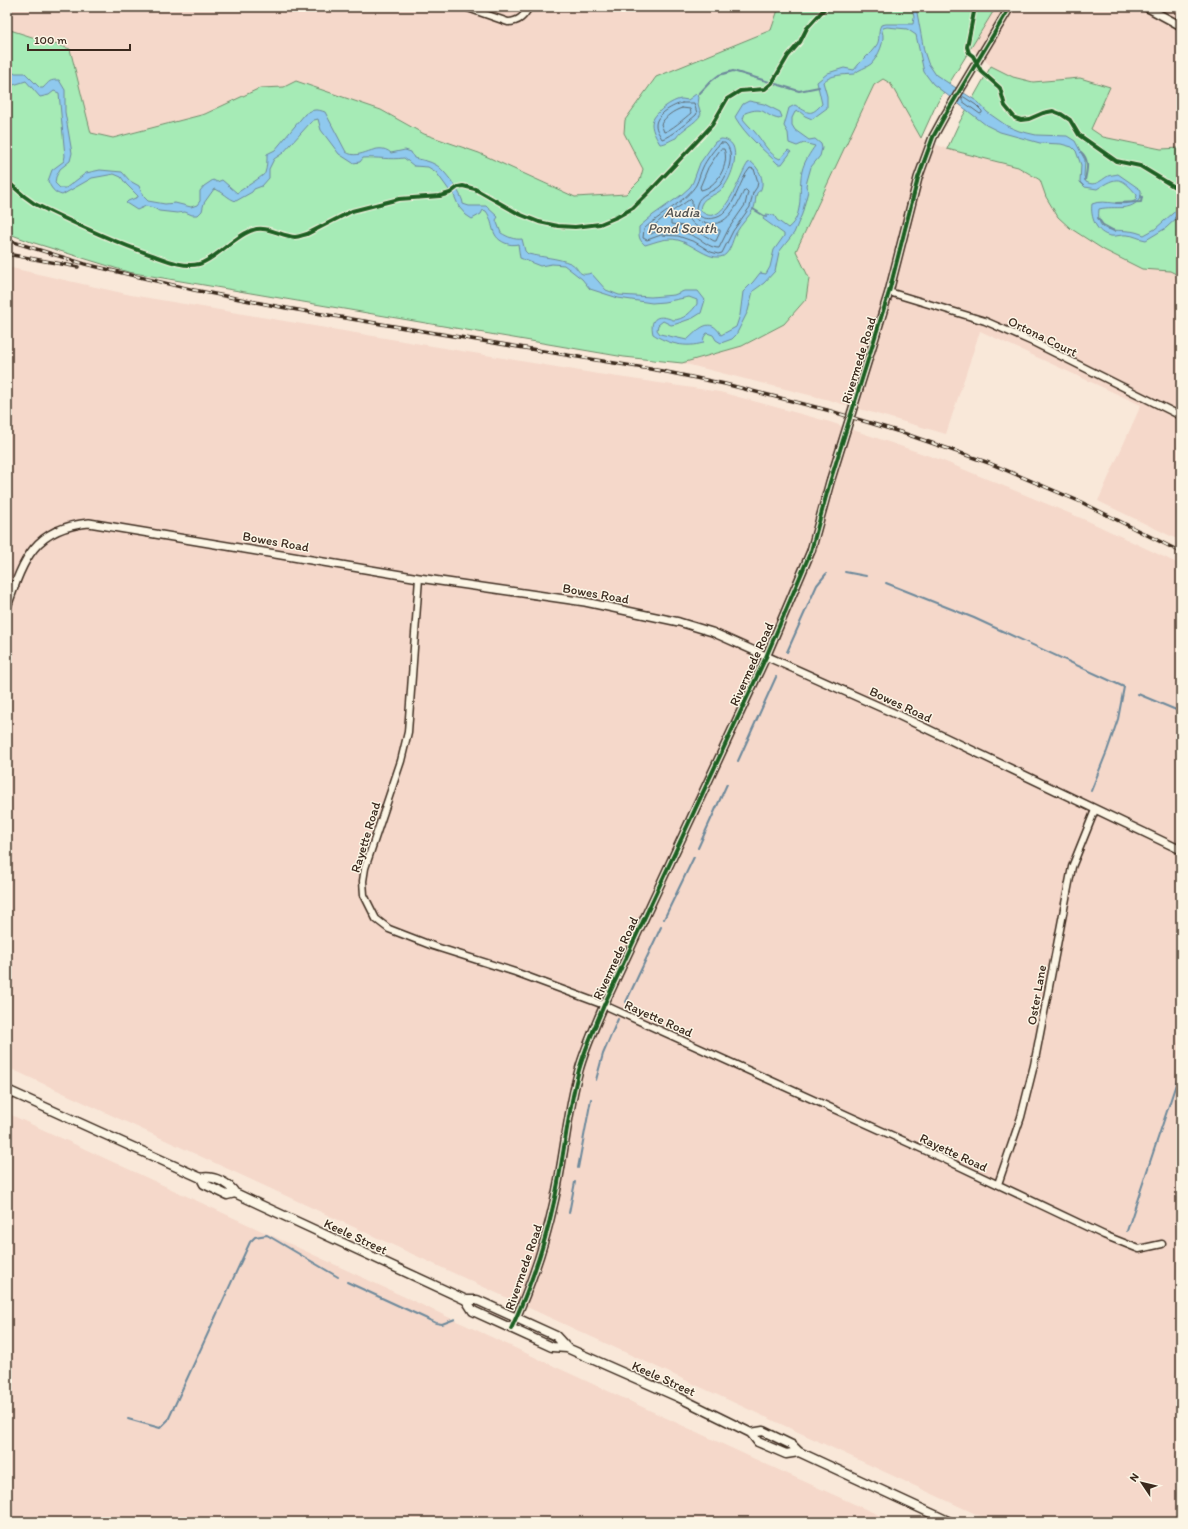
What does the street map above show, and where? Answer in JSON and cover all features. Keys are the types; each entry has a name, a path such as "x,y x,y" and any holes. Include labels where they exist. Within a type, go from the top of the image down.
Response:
{"main road":[{"name":"Keele Street","path":"7,1090 201,1178 208,1176 231,1186 235,1193 466,1300 477,1300 556,1336 567,1348"},
{"name":"Keele Street","path":"466,1300 473,1311 552,1347 567,1348 678,1397 751,1433 758,1442 786,1454 799,1452"},
{"name":"Keele Street","path":"751,1433 763,1431 792,1445 799,1452 950,1522"}],"street":[{"path":"466,7 508,22 515,22 524,16 529,7"},
{"name":"Rivermede Road","path":"511,1329 540,1252 554,1203 579,1071 585,1051 604,1005 766,657 811,550 830,482 889,292 918,178 933,137 1010,7"},
{"path":"1146,7 1181,26"},
{"name":"Ortona Court","path":"889,292 985,321 1035,343 1181,416"},
{"name":"Bowes Road","path":"7,607 20,571 34,548 52,532 64,527 88,522 419,578 582,602 656,616 712,632 898,715 1181,850"},
{"name":"Rayette Road","path":"419,578 408,732 401,761 365,868 363,881 364,895 376,919 389,929 433,946 515,972 604,1005 998,1184 1128,1245 1139,1248 1162,1244"},
{"name":"Oster Lane","path":"998,1184 1022,1117 1034,1065 1072,867 1095,810"}],"shaded area":[{"path":"7,7 779,7 772,29 656,77 625,120 624,133 643,169 640,180 626,194 575,197 479,153 424,134 381,110 296,81 284,87 260,89 205,114 112,138 91,133 70,49 7,29"},
{"path":"996,7 1181,7 1181,148 1161,149 1103,137 1091,129 1110,87 1080,78 1033,82 1013,77 991,66 971,48"},
{"path":"883,79 890,82 921,138 947,149 1018,167 1040,180 1046,197 1176,274 1181,272 1181,541 1098,501 1141,405 980,331 946,434 825,399 682,363 742,346 784,324 809,278 796,251 874,84"},
{"path":"7,267 131,295 598,374 720,392 830,422 941,460 1088,521 1181,565 1181,1522 993,1522 7,1067"},
{"path":"7,1113 770,1466 894,1522 7,1522"}],"green space":[{"path":"779,7 996,7 936,105 921,138 890,83 883,79 874,85 796,251 809,278 806,299 784,324 742,346 682,363 624,357 128,272 31,242 7,233 7,29 70,49 91,133 113,138 205,114 260,88 284,87 296,81 381,110 424,134 479,153 575,197 626,194 640,180 643,169 624,133 625,120 656,77 771,30"},
{"path":"991,66 1013,77 1033,82 1080,78 1110,87 1091,129 1103,137 1161,149 1181,148 1181,272 1176,274 1170,271 1142,269 1104,250 1070,228 1058,217 1046,197 1040,180 1018,167 947,149 959,123"}],"water":[{"path":"912,7 916,7 924,51 928,63 936,75 978,102 987,112 1007,126 1019,131 1036,135 1067,136 1075,141 1085,160 1084,176 1086,182 1095,184 1108,176 1118,174 1141,190 1141,197 1133,205 1123,208 1099,209 1100,223 1102,226 1106,229 1132,231 1144,235 1155,229 1181,206 1181,214 1166,228 1146,240 1129,235 1111,236 1101,232 1093,219 1092,204 1097,202 1120,204 1131,203 1136,200 1137,195 1127,184 1123,181 1114,180 1097,189 1085,187 1080,182 1081,165 1076,151 1072,147 1061,144 1040,143 1000,132 986,125 933,84 924,72 916,35 907,29 883,28 881,48 871,64 854,74 834,76 823,82 827,96 827,108 812,119 799,111 795,112 792,118 792,125 795,130 809,140 815,139 821,144 822,148 820,156 811,167 806,186 808,191 802,214 794,233 779,252 775,271 764,283 753,291 748,311 736,335 732,339 721,343 716,340 713,335 707,333 704,337 703,343 684,345 671,343 653,334 652,324 656,318 659,317 677,320 684,317 695,307 697,300 689,297 652,303 618,298 590,289 582,279 564,265 552,264 540,266 520,258 518,244 507,244 497,237 494,233 486,211 483,210 481,214 472,219 466,215 459,207 453,193 449,190 436,172 428,167 414,166 404,158 363,158 360,162 353,163 339,154 321,130 318,119 310,123 283,153 274,159 269,169 269,178 262,186 254,189 252,192 236,201 214,189 204,203 202,211 198,215 192,215 185,212 177,213 159,211 146,206 137,210 126,203 138,196 121,177 114,174 92,178 62,195 59,194 53,190 48,181 52,170 64,161 65,156 59,93 54,91 49,95 40,97 26,81 7,87 7,77 15,73 25,73 40,88 43,88 51,81 59,80 65,90 65,112 72,153 70,161 60,169 56,177 55,183 60,188 66,188 86,173 100,170 122,172 130,181 139,186 143,196 148,201 165,204 175,203 191,207 197,205 200,201 200,191 204,186 213,180 217,182 222,180 237,193 264,174 267,166 267,154 275,150 305,114 310,111 320,110 325,112 346,152 357,155 380,149 391,153 405,150 411,152 414,158 426,161 439,167 460,195 463,204 469,206 486,206 498,217 496,220 501,233 511,238 522,239 525,251 528,254 570,263 583,274 591,273 606,290 619,295 651,297 674,295 684,291 698,291 705,300 701,313 693,318 676,324 671,325 663,321 658,325 657,330 660,334 687,340 704,326 713,326 721,335 736,327 740,315 743,292 760,273 766,274 770,267 774,250 784,236 784,234 763,219 766,214 774,215 777,220 788,228 797,216 800,201 802,171 815,146 804,143 797,146 789,143 788,133 784,126 789,108 795,105 807,112 815,111 822,104 817,82 828,73 844,68 854,70 877,44 881,25 913,24 914,17"},
{"path":"696,94 699,97 698,104 701,114 699,117 676,138 660,144 652,127 655,116 669,104 682,99 688,100"},
{"path":"749,101 764,104 780,112 782,117 779,119 757,110 745,113 743,119 769,151 776,157 780,159 788,150 791,152 782,164 778,164 755,142 739,124 735,117 743,104"},
{"name":"Audia Pond South","path":"725,139 733,146 735,156 733,168 729,179 723,188 716,194 705,199 700,210 708,215 716,214 723,208 729,200 748,163 751,162 756,167 762,181 761,189 756,195 754,208 736,233 726,254 720,257 710,256 674,239 661,240 645,245 639,237 639,227 690,187 700,163 715,142"}],"waterway":[{"path":"698,95 719,75 733,71 799,91 819,87"},
{"path":"1081,152 1086,158 1087,162 1085,180"},
{"path":"1116,203 1141,202 1141,196"},
{"path":"753,209 766,217"},
{"path":"1175,218 1181,214"},
{"path":"1098,218 1103,225 1114,231"},
{"path":"845,572 866,576"},
{"path":"787,652 817,585 826,574"},
{"path":"886,583 974,618 1124,687 1118,719 1091,791"},
{"path":"738,761 776,677"},
{"path":"1138,694 1181,712"},
{"path":"698,848 727,784"},
{"path":"664,919 694,857"},
{"path":"626,1002 661,927"},
{"path":"596,1080 603,1054 618,1019"},
{"path":"1127,1231 1181,1069"},
{"path":"578,1168 591,1099"},
{"path":"569,1213 575,1182"},
{"path":"128,1419 160,1428 168,1420 250,1242 255,1237 267,1235 338,1277"},
{"path":"347,1282 436,1323 442,1324 455,1319"}],"railway":[{"path":"7,240 85,264 194,290 286,308 662,371 725,384 827,410 900,432 989,463 1081,502 1181,552"},
{"path":"7,254 78,267"}],"cycle path":[{"path":"7,181 35,204 78,225 137,250 169,261 187,265 205,262 239,237 253,230 263,229 298,237 307,234 352,211 399,199 440,196 450,193 458,187 463,186 475,189 519,214 539,222 558,226 575,227 600,224 633,208 712,125 727,99 740,91 765,89 772,83 788,56 800,42 807,28 826,7"},
{"path":"975,7 967,47 969,53 973,56 981,71 1000,88 1005,106 1015,118 1021,120 1029,119 1043,113 1053,111 1061,114 1070,120 1079,135 1116,161 1140,166 1178,189 1181,188"},
{"path":"511,1329 530,1283 546,1234 557,1186 575,1086 587,1046 604,1005 766,657 811,551 830,482 889,292 918,178 933,137 1010,7"}]}
